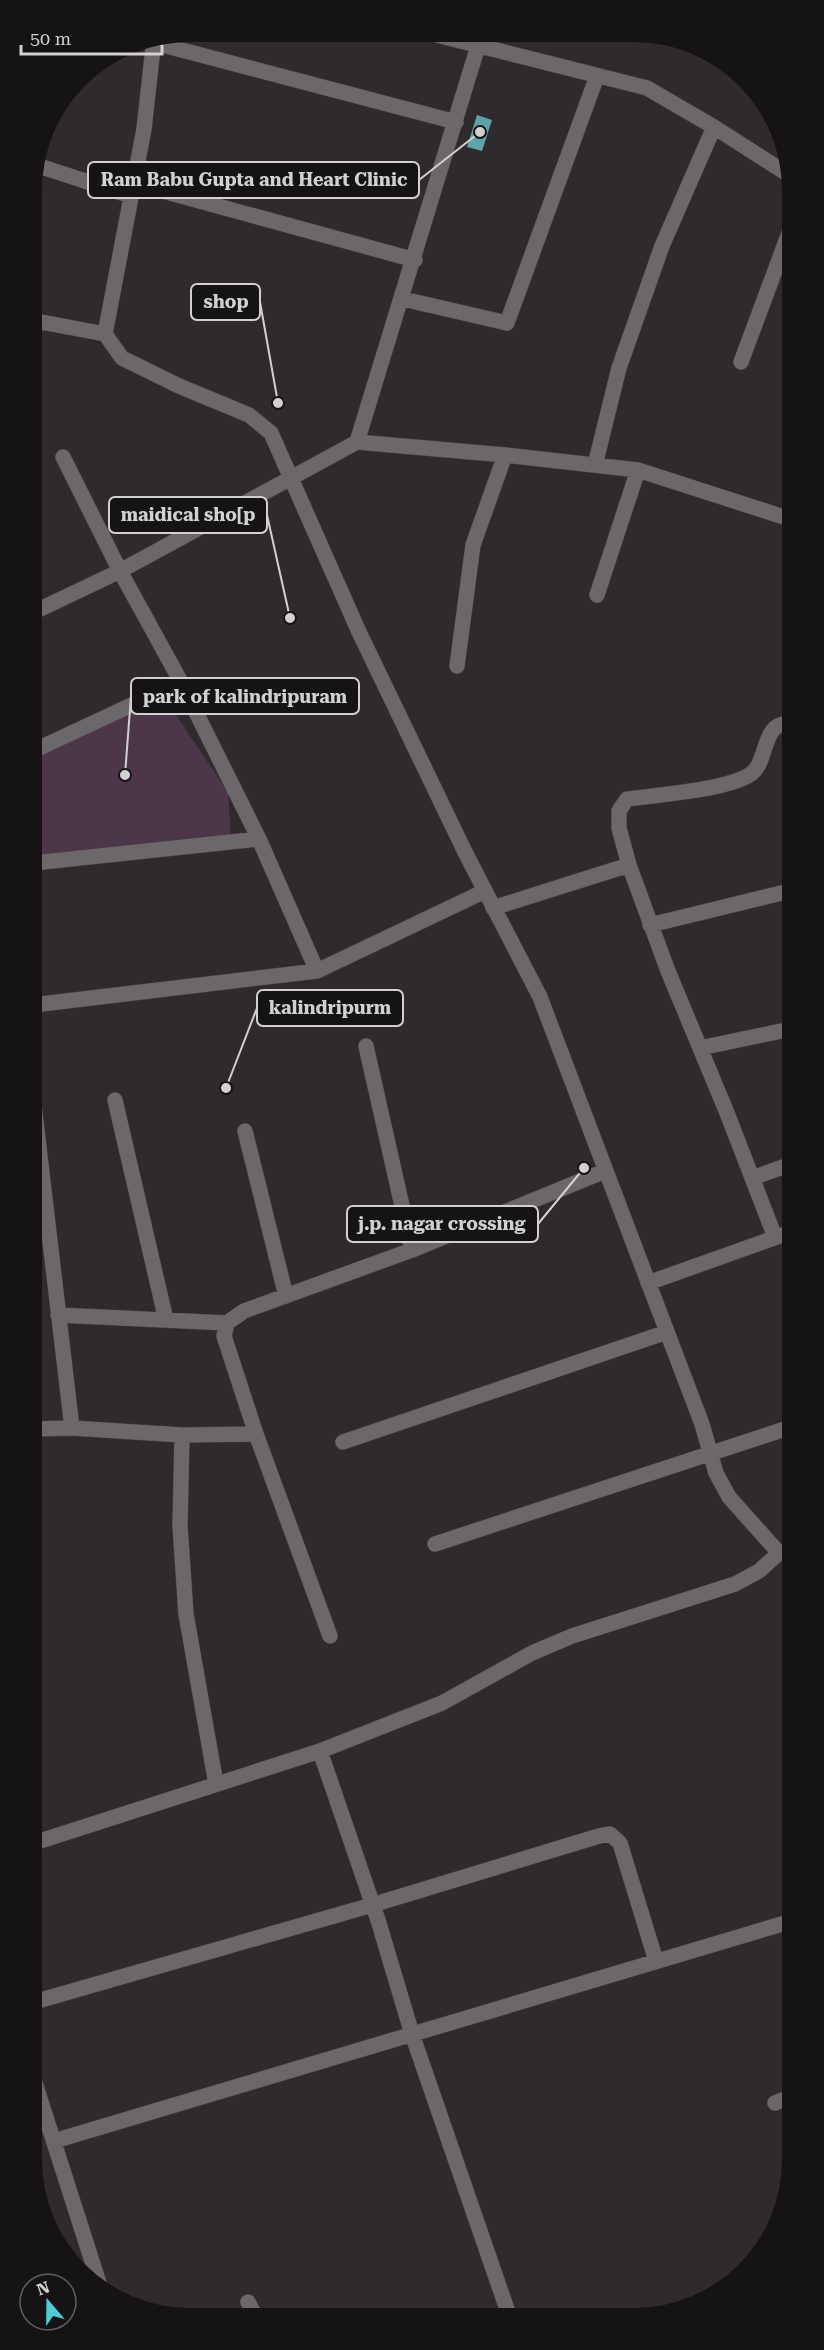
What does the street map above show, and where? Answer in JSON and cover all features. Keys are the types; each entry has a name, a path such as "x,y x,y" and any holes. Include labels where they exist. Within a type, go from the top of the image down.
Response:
{"street":[{"path":"357,442 403,299 480,42"},
{"path":"490,42 597,76 647,88 714,127 781,171"},
{"path":"166,44 456,122"},
{"path":"105,334 144,129 153,47"},
{"path":"403,299 507,323 597,76"},
{"path":"595,465 619,368 634,324 662,246 714,127"},
{"path":"44,167 415,260"},
{"path":"741,362 782,255"},
{"path":"42,322 105,334 122,358 179,386 249,415 271,434 359,632 485,891 540,997 702,1424 716,1473 729,1497 782,1549"},
{"path":"42,602 120,571 357,442 638,470 782,516"},
{"path":"457,666 473,545 505,455"},
{"path":"63,457 120,571 181,682 259,839 317,971"},
{"path":"597,595 638,470"},
{"path":"42,747 181,682"},
{"path":"775,1237 628,865 619,828 619,811 627,799 723,785 742,779 753,772 762,761 769,733 782,725"},
{"path":"42,862 259,839"},
{"path":"494,908 628,865"},
{"path":"42,1004 317,971 485,891"},
{"path":"650,925 782,893"},
{"path":"700,1048 782,1031"},
{"path":"366,1046 412,1250"},
{"path":"115,1100 166,1320"},
{"path":"245,1131 286,1296"},
{"path":"752,1178 782,1167"},
{"path":"58,1315 227,1323 243,1311 412,1250 606,1171"},
{"path":"42,1175 72,1428"},
{"path":"648,1283 782,1235"},
{"path":"227,1323 224,1336 256,1434 330,1636"},
{"path":"343,1442 667,1332"},
{"path":"42,1429 72,1428 182,1435 256,1434"},
{"path":"435,1544 782,1430"},
{"path":"182,1435 180,1526 186,1614 216,1784"},
{"path":"42,1840 320,1751 442,1703 532,1653 562,1640 735,1584 759,1571 782,1554"},
{"path":"320,1751 372,1905 412,2034 507,2308"},
{"path":"42,2000 610,1834 620,1843 656,1961"},
{"path":"54,2141 782,1924"},
{"path":"775,2103 782,2100"},
{"path":"42,2104 96,2274"}],"shaded area":[{"path":"163,696 228,792 231,840 42,856 42,754"}],"building":[{"path":"477,115 492,120 482,151 467,147"}],"place":[{"name":"Ram Babu Gupta and Heart Clinic","path":"480,132"},
{"name":"shop","path":"278,403"},
{"name":"maidical sho[p","path":"290,618"},
{"name":"park of kalindripuram","path":"125,775"},
{"name":"kalindripurm","path":"226,1088"},
{"name":"j.p. nagar crossing","path":"584,1168"}]}
